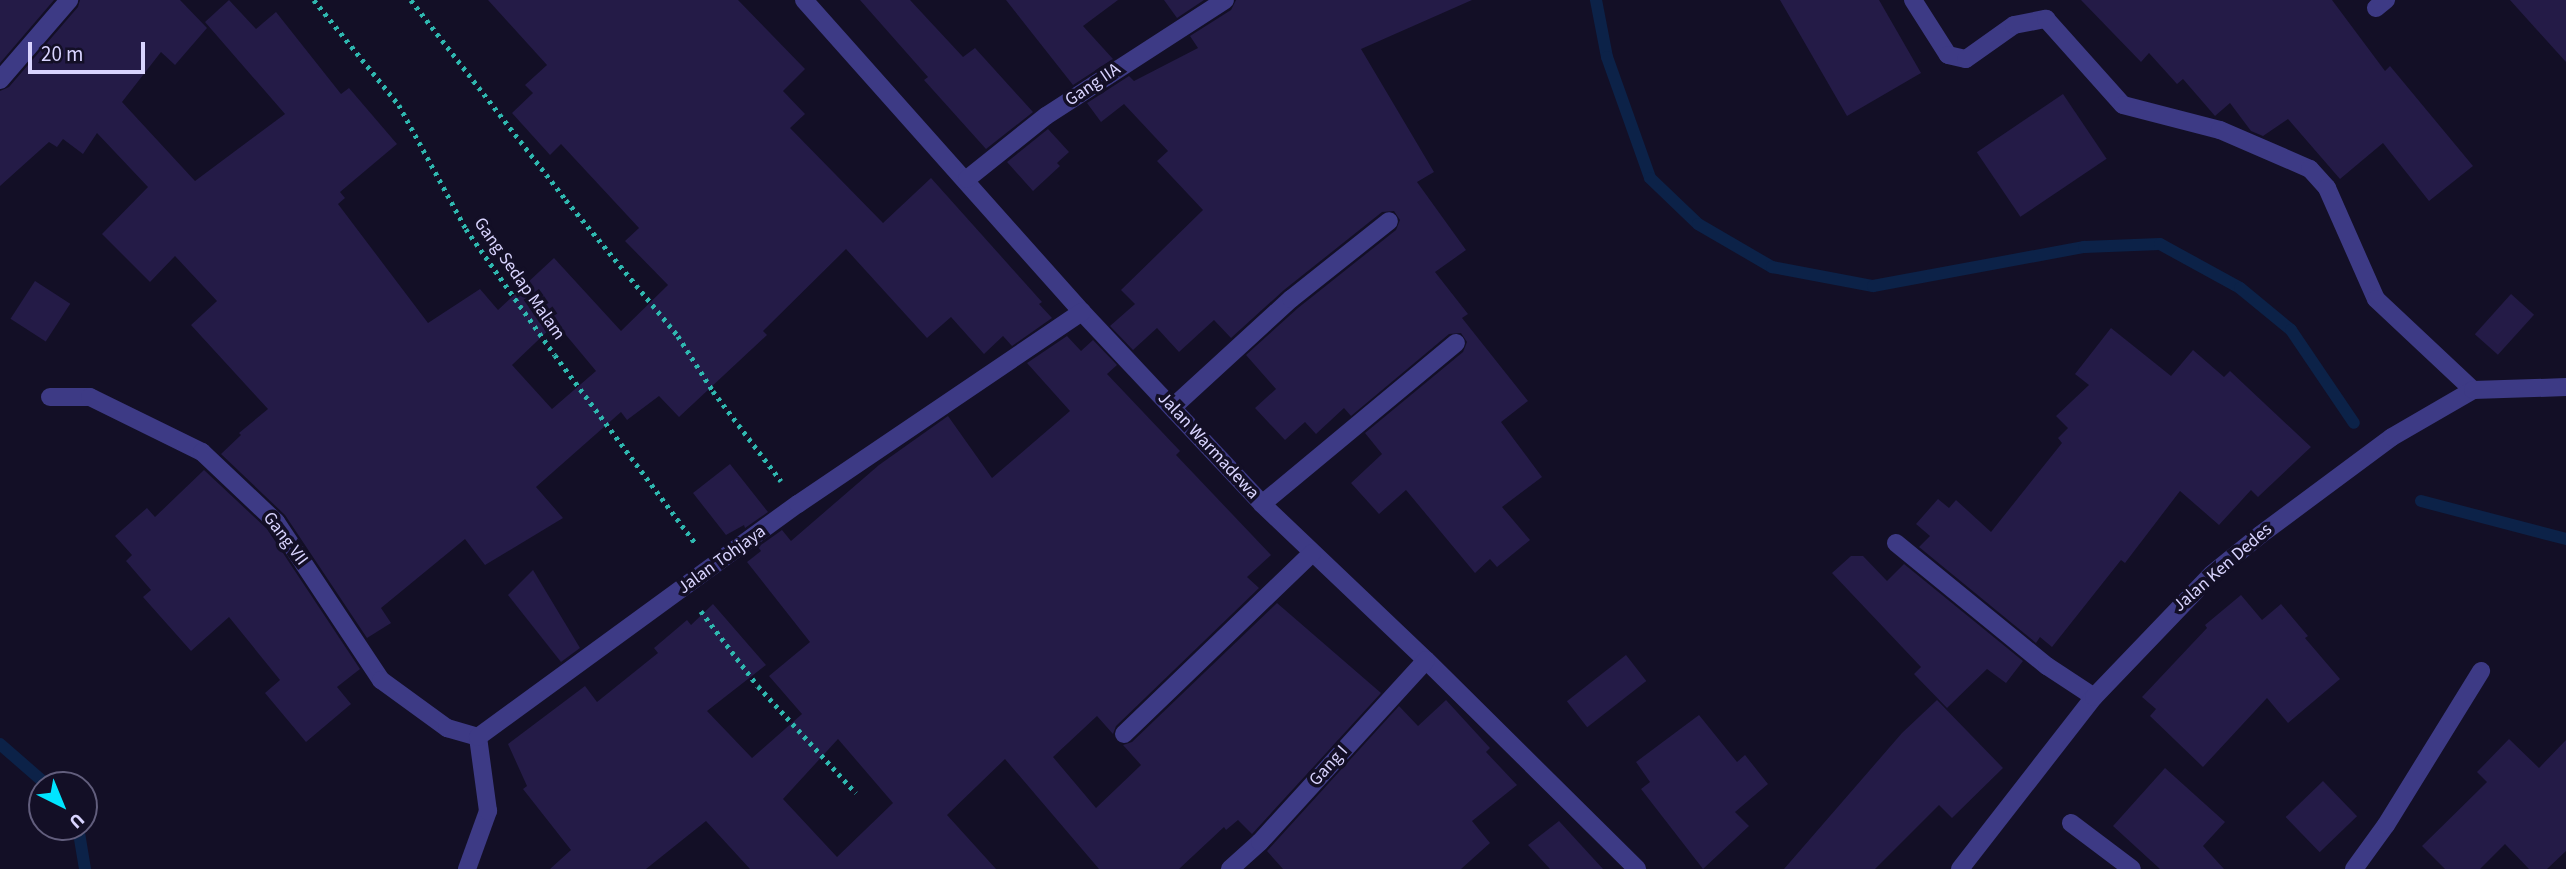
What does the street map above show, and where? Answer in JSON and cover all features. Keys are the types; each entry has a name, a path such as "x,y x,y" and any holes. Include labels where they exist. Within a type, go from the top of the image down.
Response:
{"street":[{"path":"0,80 69,0"},
{"name":"Jalan Warmadewa","path":"804,0 967,179 1082,312 1262,504 1426,660 1637,869"},
{"name":"Gang IIA","path":"967,179 1046,116 1225,0"},
{"path":"1913,0 1948,55 1966,59 2014,25 2046,19 2123,105 2220,130 2311,169 2327,188 2375,299 2473,390"},
{"path":"1173,407 1291,299 1389,221"},
{"name":"Jalan Tohjaya","path":"478,737 798,504 1082,312"},
{"path":"1262,504 1456,343"},
{"name":"Jalan Ken Dedes","path":"1959,869 2094,697 2211,574 2392,437 2473,390 2566,387"},
{"name":"Gang VII","path":"50,397 90,397 202,452 276,522 381,680 447,728 478,737"},
{"path":"1896,543 2048,666 2094,697"},
{"path":"1124,734 1311,553"},
{"name":"Gang I","path":"1230,869 1260,842 1426,660"},
{"path":"2354,869 2386,825 2481,671"},
{"path":"467,869 488,811 478,737"},
{"path":"2071,823 2132,869"}],"path":[{"name":"Gang Sedap Malam","path":"314,0 399,106 466,229 555,355 713,567"},
{"path":"411,0 566,200 678,336 713,391 798,504"},
{"path":"684,588 758,686 856,793"}],"building":[{"path":"0,0 54,0 0,63"},
{"path":"80,0 180,0 207,28 175,65 161,52 122,102 195,181 285,114 205,22 229,0 256,29 276,12 341,94 349,88 397,144 340,192 345,198 338,204 428,323 480,289 498,310 554,258 621,331 668,285 625,241 639,228 561,144 550,155 512,113 533,93 525,85 547,65 488,0 738,0 805,69 783,91 805,114 790,128 883,223 931,178 1042,302 1039,304 1052,318 1012,346 1003,336 984,354 951,317 927,338 846,249 763,331 767,335 679,417 659,396 627,420 621,412 536,487 563,518 485,565 465,539 381,608 391,623 367,638 285,515 221,454 241,435 239,433 268,409 191,325 217,301 175,256 150,282 102,234 148,187 97,133 83,154 63,139 57,147 49,142 0,186 0,91 9,87 78,7","holes":["556,323 596,371 552,409 512,365"]},
{"path":"860,0 910,0 963,57 975,48 1033,112 986,149 924,80 928,77"},
{"path":"1006,0 1118,0 1083,26 1113,59 1073,85"},
{"path":"1164,0 1204,0 1177,18"},
{"path":"1236,0 1472,0 1361,49 1434,172 1417,182 1466,250 1435,272 1468,314 1462,318 1528,401 1501,422 1542,477 1502,507 1530,540 1497,567 1490,559 1475,573 1406,490 1379,514 1351,483 1382,454 1365,433 1463,352 1467,342 1461,333 1449,334 1351,416 1344,408 1316,434 1305,422 1285,440 1255,408 1276,389 1246,355 1298,308 1396,230 1400,220 1394,211 1382,212 1284,290 1231,338 1214,320 1179,352 1157,328 1133,350 1110,326 1135,304 1121,290 1203,210 1157,161 1168,151 1124,104 1101,122 1087,103 1129,76 1134,81 1198,48 1190,36 1231,10"},
{"path":"1780,0 1879,0 1921,73 1847,116"},
{"path":"2081,0 2332,0 2385,71 2390,66 2473,166 2429,201 2383,143 2340,179 2288,119 2263,136 2251,131 2230,103 2215,116 2183,79 2177,84 2149,53 2141,62"},
{"path":"2510,0 2566,0 2566,62"},
{"path":"2063,94 2107,159 2020,217 1977,152"},
{"path":"1048,129 1069,152 1057,163 1060,166 1033,191 1007,162"},
{"path":"35,281 70,304 46,342 10,319"},
{"path":"2511,294 2534,315 2498,355 2475,334"},
{"path":"2111,328 2171,376 2193,350 2224,377 2230,371 2311,447 2258,497 2251,490 2219,525 2180,491 2125,563 2121,560 2052,647 2040,637 2036,643 1919,547 1930,536 1916,524 1938,499 1949,508 1956,500 1991,532 2062,443 2058,438 2068,428 2056,416 2089,385 2075,374"},
{"path":"1067,336 1081,351 1093,340 1117,365 1107,374 1180,451 1176,455 1271,555 1247,577 1259,588 1116,726 1113,734 1097,716 1053,757 1096,808 1141,765 1123,745 1132,742 1277,603 1381,693 1252,834 1238,820 1226,830 1224,827 1179,869 1099,869 1005,759 947,815 996,869 750,869 706,821 646,869 550,869 571,850 523,789 527,786 508,744 585,686 597,702 658,653 654,648 687,620 691,625 713,604 766,665 707,711 752,758 802,714 769,676 810,642 747,562 761,551 758,547 782,530 791,541 879,465 948,416 992,478 1070,411 1027,363","holes":["838,739 893,803 837,857 783,799"]},
{"path":"730,464 768,512 745,528 744,525 726,535 693,493"},
{"path":"204,470 267,529 360,669 337,687 351,704 306,742 265,693 280,680 229,617 191,651 143,597 151,590 126,561 132,555 115,536 147,508 155,517"},
{"path":"1851,556 1863,556 1887,581 1904,564 2023,661 2006,683 1987,669 1947,708 1914,674 1921,667 1832,573"},
{"path":"533,570 580,648 561,662 508,595"},
{"path":"2241,595 2262,620 2281,604 2308,636 2305,638 2340,679 2288,723 2267,698 2203,767 2150,716 2156,709 2142,697 2207,628 2205,625"},
{"path":"1626,655 1646,681 1587,727 1567,701"},
{"path":"1446,700 1490,748 1486,752 1517,785 1472,821 1490,843 1461,869 1283,869 1267,851 1399,706 1418,726"},
{"path":"1937,700 2003,768 1952,818 1939,805 1875,869 1784,869 1902,733"},
{"path":"1699,715 1737,762 1745,755 1768,784 1735,812 1749,826 1703,869 1641,789 1650,782 1636,762"},
{"path":"2509,739 2539,768 2566,740 2566,851 2547,869 2529,869 2505,844 2480,869 2445,869 2422,846 2487,782 2477,772"},
{"path":"2165,768 2225,822 2203,846 2224,869 2160,869 2113,826"},
{"path":"2323,781 2357,816 2320,852 2286,817"},
{"path":"1559,821 1603,869 1550,869 1528,845"}],"waterway":[{"path":"1596,0 1607,57 1650,178 1698,224 1772,267 1873,286 2084,247 2160,244 2240,288 2291,330 2354,423"},
{"path":"2421,501 2566,539"},
{"path":"0,744 31,771"},
{"path":"80,841 85,869"}]}
